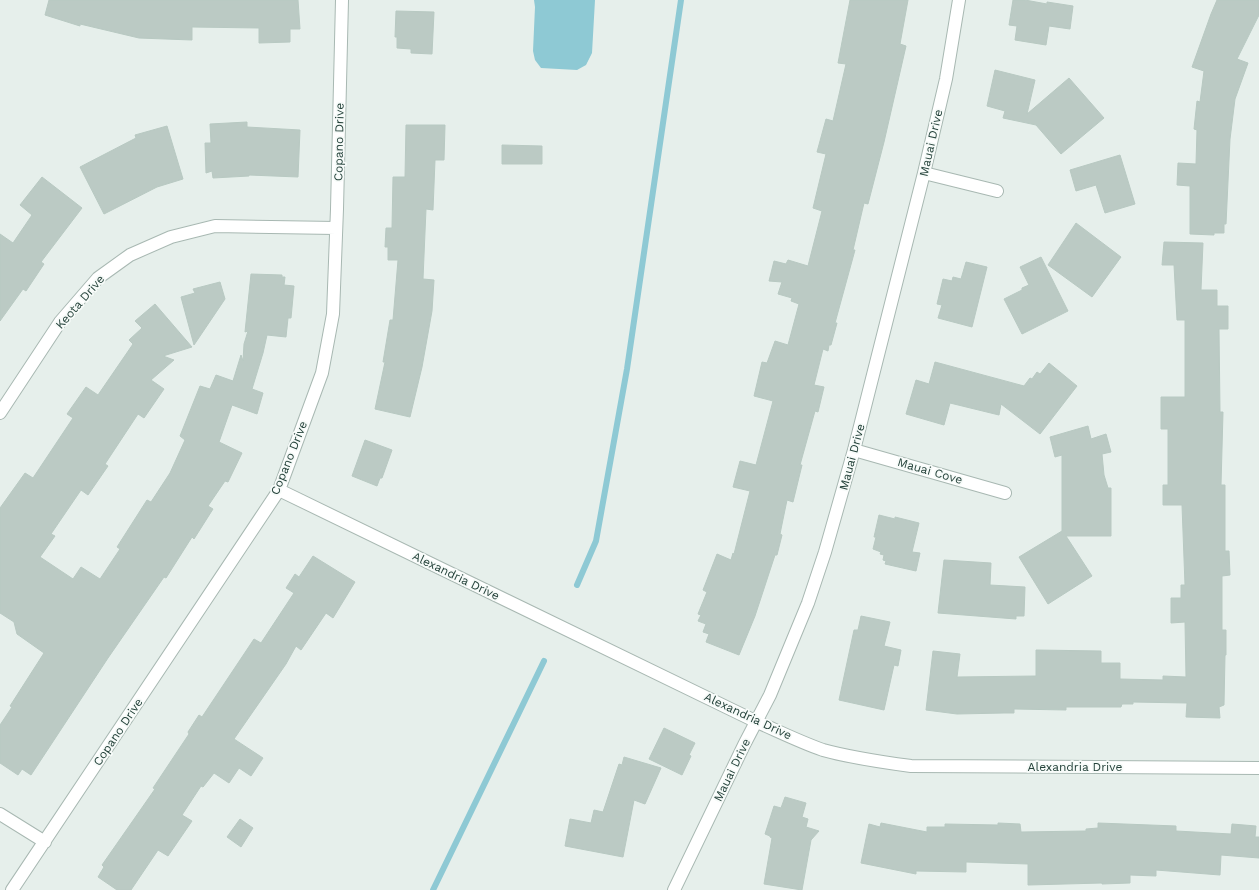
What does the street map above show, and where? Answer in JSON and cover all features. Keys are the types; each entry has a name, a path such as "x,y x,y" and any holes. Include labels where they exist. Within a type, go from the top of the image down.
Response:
{"street":[{"name":"Copano Drive","path":"12,890 279,490 322,373 333,314 342,0"},
{"name":"Mauai Drive","path":"674,890 755,721 770,695 808,603 825,552 854,450 924,173 946,79 959,0"},
{"path":"924,173 997,191"},
{"name":"Keota Drive","path":"0,412 60,322 98,278 130,255 171,237 215,226 336,228"},
{"name":"Mauai Cove","path":"854,450 1005,493"},
{"name":"Alexandria Drive","path":"279,490 755,721 823,750 868,760 910,766 1259,768"},
{"path":"0,814 45,842"}],"water":[{"path":"534,0 595,0 592,53 586,65 577,70 541,68 535,60 533,51"}],"building":[{"path":"49,0 298,0 300,29 290,29 290,42 259,43 259,28 192,27 192,40 139,38 80,24 80,26 45,15"},
{"path":"850,0 908,0 900,44 906,46 868,204 864,203 853,250 855,250 835,323 837,323 828,351 823,349 814,385 824,387 818,412 815,411 800,465 802,465 793,502 787,500 780,534 782,535 777,555 775,555 755,616 739,655 706,642 709,634 703,632 706,624 698,621 701,615 698,614 707,592 703,590 717,554 731,560 733,553 734,554 750,491 733,487 740,461 756,465 773,401 754,396 762,362 767,363 775,341 788,345 799,304 791,301 792,298 778,294 782,282 769,281 774,261 786,264 788,260 808,266 822,211 813,208 826,154 817,152 826,119 833,121 846,64 838,63"},
{"path":"1013,0 1025,0 1047,4 1047,2 1073,6 1070,29 1049,26 1046,45 1015,40 1017,26 1009,25"},
{"path":"1217,0 1259,0 1259,15 1237,59 1248,63 1235,99 1230,139 1226,224 1224,224 1224,233 1214,233 1214,235 1190,234 1190,186 1177,185 1178,163 1196,164 1197,130 1194,129 1197,101 1200,102 1204,71 1192,67"},
{"path":"396,11 434,12 432,54 411,53 411,49 397,48 397,37 395,37"},
{"path":"995,70 1035,80 1027,114 1069,78 1104,118 1061,154 1036,125 1003,118 1005,111 987,106"},
{"path":"247,122 247,127 300,130 298,177 249,175 213,178 212,171 206,173 205,143 211,143 210,124"},
{"path":"406,125 445,125 444,160 435,160 433,210 426,209 423,279 434,280 432,311 422,367 410,417 375,409 385,362 383,362 390,320 393,320 398,260 388,260 388,247 385,247 386,228 392,228 393,177 405,177"},
{"path":"167,126 183,179 157,187 104,214 80,167 136,138 135,135"},
{"path":"502,145 542,146 542,164 502,164"},
{"path":"1120,155 1135,204 1105,213 1096,185 1076,191 1070,170"},
{"path":"42,177 82,208 41,262 44,264 26,291 23,289 0,321 0,234 13,243 32,215 20,205"},
{"path":"1076,223 1121,257 1092,297 1048,265"},
{"path":"1164,242 1203,243 1201,290 1217,290 1217,306 1228,306 1228,329 1219,329 1220,412 1223,412 1221,485 1225,485 1225,551 1229,551 1230,575 1222,576 1222,630 1226,630 1226,655 1224,705 1219,707 1220,718 1186,717 1187,703 1133,702 1133,704 1122,704 1121,707 1066,707 1066,710 1014,709 1014,713 957,714 926,710 933,651 960,654 957,677 1036,676 1036,650 1101,651 1101,663 1120,663 1120,679 1163,680 1163,676 1186,677 1185,622 1171,623 1171,598 1181,598 1181,585 1185,585 1182,505 1163,505 1163,485 1168,485 1168,429 1161,429 1161,397 1185,397 1185,320 1177,320 1174,265 1162,265"},
{"path":"1041,257 1068,311 1022,334 1004,299 1029,285 1020,267"},
{"path":"966,262 987,267 972,327 938,318 942,305 937,304 943,279 952,281 953,277 961,279"},
{"path":"251,274 282,275 282,277 285,277 284,285 294,286 291,318 288,318 286,337 267,335 252,389 263,393 257,414 232,405 219,442 242,453 228,482 225,481 208,506 213,509 194,539 192,537 166,578 164,577 108,658 31,775 22,769 18,775 0,763 0,725 12,707 10,706 44,653 17,634 14,622 0,613 0,508 25,473 33,478 73,418 67,414 86,387 98,395 133,344 129,340 142,328 135,321 155,304 192,347 163,356 174,360 151,380 164,389 144,418 138,414 105,464 108,466 88,495 81,490 51,534 55,536 40,557 73,579 81,567 100,579 120,549 117,547 147,500 151,502 170,473 185,440 180,436 200,386 210,389 216,375 233,381 241,355 243,361 244,344 248,331 245,332"},
{"path":"220,282 225,299 194,345 181,297 195,293 193,289"},
{"path":"935,362 1024,386 1037,372 1040,374 1049,363 1077,386 1040,434 1001,404 999,415 950,403 944,425 906,414 916,380 929,384"},
{"path":"1088,426 1091,439 1106,434 1111,452 1102,454 1104,475 1108,488 1111,488 1111,536 1066,536 1092,576 1048,604 1019,557 1062,531 1062,455 1055,457 1050,437"},
{"path":"365,440 392,450 382,478 380,478 377,486 352,476"},
{"path":"879,515 919,523 912,552 920,553 916,571 885,564 886,561 883,560 884,555 873,549"},
{"path":"313,556 355,582 333,618 326,613 301,650 296,646 286,664 234,739 263,758 251,776 239,768 229,783 214,773 203,787 201,786 182,815 192,821 168,856 158,850 131,890 117,890 98,877 104,867 102,865 155,789 153,788 189,734 188,732 199,715 202,717 254,639 261,643 294,593 286,588 295,574 299,577"},
{"path":"944,560 991,563 990,585 1025,587 1024,616 1016,616 1016,619 938,613"},
{"path":"861,616 890,622 884,646 901,650 898,666 894,665 884,710 839,700 854,630 858,630"},
{"path":"664,728 695,743 682,775 649,759"},
{"path":"624,757 661,768 645,804 634,800 623,857 565,846 570,819 591,823 594,810 603,812 619,764 622,765"},
{"path":"785,797 806,803 802,817 808,819 806,827 819,831 811,840 802,890 764,884 772,838 765,834 774,806 781,808"},
{"path":"240,819 253,828 241,847 227,837"},
{"path":"881,823 927,832 927,827 945,827 945,824 998,825 998,823 1020,824 1021,832 1086,831 1086,829 1098,828 1098,823 1176,826 1176,831 1231,834 1232,824 1256,826 1255,837 1259,837 1259,858 1221,855 1220,875 1156,870 1156,876 1130,875 1130,883 1028,885 1028,864 966,862 966,872 916,871 916,874 861,863 869,824 880,827"}],"waterway":[{"path":"577,585 596,541 627,369 681,0"},
{"path":"433,890 544,661"}]}
